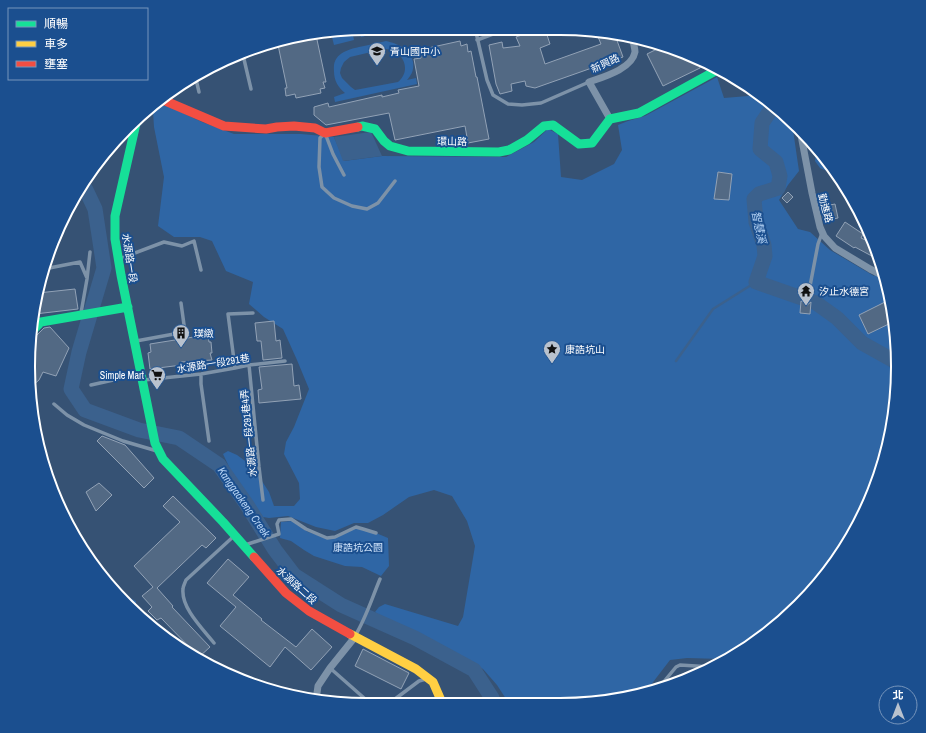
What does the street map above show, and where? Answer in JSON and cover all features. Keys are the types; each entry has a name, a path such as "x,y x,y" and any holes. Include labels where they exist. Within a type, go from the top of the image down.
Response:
{"street":[{"name":"新興路","path":"589,82 612,74 630,62 635,51 634,43"},
{"path":"589,82 610,119 639,113 713,72"},
{"name":"環山路","path":"168,102 224,126 266,129 294,126 315,128 325,133 362,126 375,129 390,146 408,151 499,152 509,150 528,140 544,126 553,125 579,144 592,144 610,119"},
{"name":"水源路一段","path":"128,307 115,239 115,216 135,130"},
{"name":"勤進路","path":"802,141 812,193 820,227 824,236 836,248 877,272"},
{"path":"38,322 82,316 128,307 157,447"},
{"name":"水源路二段","path":"157,447 163,459 235,535 260,565 292,597 309,612 416,669 433,682 440,698"},
{"path":"317,694 318,686 330,668 355,637"}],"lane":[{"path":"476,35 487,80 493,95 508,104 522,105 541,102 589,82"},
{"path":"477,40 491,35"},
{"path":"244,59 251,89"},
{"path":"197,82 199,92"},
{"path":"344,175 333,154 325,133 320,138 319,167 322,187 334,198 352,206 367,209 378,204 395,181"},
{"path":"808,302 818,244 822,232"},
{"path":"118,260 164,242 182,246 194,241 201,270"},
{"path":"82,316 90,252"},
{"path":"50,268 80,262 87,279"},
{"path":"135,341 185,332 181,303"},
{"path":"235,368 228,314 253,313"},
{"name":"水源路一段291巷","path":"91,385 142,377 202,374 249,365 285,361"},
{"name":"水源路一段291巷4弄","path":"249,365 263,500"},
{"path":"202,374 201,384 209,441"},
{"path":"54,404 67,415 84,425 123,441 157,447"},
{"path":"244,545 279,534 277,524 279,520 291,519 306,529 327,538 335,537 356,528 376,533"},
{"path":"214,643 187,609 183,588 186,580 235,535"},
{"path":"355,637 380,579"},
{"path":"665,680 676,667 680,665 701,666"},
{"path":"330,668 364,698"},
{"path":"396,698 419,681 429,679"}],"green space":[{"path":"353,36 354,40 334,45 332,37"},
{"path":"386,41 403,47 409,53 413,62 413,70 407,80 416,78 417,84 335,102 334,97 345,93 337,84 334,75 334,65 339,56 343,52 353,48","holes":["384,49 396,52 400,56 405,66 405,71 398,82 355,90 342,78 340,73 341,68 344,62 350,57"]},
{"path":"717,77 724,98 750,95 778,117 793,131 799,171 779,200 798,229 810,232 830,250 874,276 877,271 880,281 888,323 891,366 888,410 880,452 866,493 857,513 835,551 809,585 794,601 778,616 744,642 716,659 687,658 670,660 651,685 624,692 581,697 505,698 497,685 483,669 443,646 383,618 375,612 379,607 385,604 458,626 463,617 475,546 467,521 452,496 434,490 409,497 383,515 368,523 354,523 335,531 316,527 288,516 269,518 263,517 231,471 223,454 228,451 237,455 252,466 269,492 274,506 294,506 300,499 299,483 284,454 286,442 294,427 309,389 283,329 264,317 249,304 253,282 226,271 212,241 200,237 174,237 158,226 164,177 154,127 153,113 163,106 168,106 202,122 234,134 301,134 334,137 344,161 382,156 506,157 534,142 548,129 558,134 561,177 582,180 614,164 622,150 618,125 645,116"},
{"path":"816,157 826,171 820,168 815,161"},
{"name":"康誥坑公園","path":"292,521 308,532 330,539 356,527 388,538 389,566 381,576 362,567 345,566 314,556 291,541 280,538 281,522"},
{"path":"129,598 136,601 136,604"}],"shaded area":[{"path":"371,132 382,156 343,161 334,137"}],"building":[{"path":"522,35 547,35 550,44 540,48 545,64 601,44 598,38 617,40 623,57 535,88 526,86 525,81 511,84 512,91 500,94 496,84 489,45 502,42 503,48 520,46 516,37"},
{"path":"317,39 326,82 323,82 325,88 320,89 321,93 296,98 295,94 286,96 285,88 287,88 278,47"},
{"path":"460,41 461,46 467,44 468,52 471,51 489,139 468,143 465,126 395,140 389,113 326,125 314,115 314,107 328,103 329,107 382,95 382,97 399,93 398,90 419,86 414,59 421,58 419,50"},
{"path":"656,50 686,60 700,66 700,68 663,86 647,54"},
{"path":"718,172 732,174 729,200 714,199"},
{"path":"788,192 793,197 787,203 782,198"},
{"path":"835,204 838,218 824,221 820,207"},
{"path":"845,222 863,234 861,238 866,240 872,256 855,247 854,248 836,236"},
{"path":"75,289 78,309 39,313 43,292"},
{"name":"汐止水德宮","path":"801,301 807,305 811,302 810,314 800,313"},
{"path":"885,302 888,324 868,334 859,315"},
{"path":"274,321 276,341 280,340 282,358 263,360 261,341 257,341 255,323"},
{"path":"50,327 69,348 56,376 43,372 36,383 37,335 44,328"},
{"name":"璞緻","path":"199,335 208,335 209,342 211,342 212,353 210,353 212,360 181,362 182,365 150,369 148,353 151,352 150,344 200,336"},
{"path":"292,364 294,386 299,385 301,399 259,403 258,390 262,389 259,367"},
{"path":"102,436 125,445 154,478 144,488 97,441"},
{"path":"99,483 112,495 96,511 86,492"},
{"path":"173,496 216,538 206,548 202,545 157,588 173,606 172,607 210,647 202,654 188,646 161,618 157,620 148,611 152,607 142,596 153,587 134,566 180,522 163,506"},
{"path":"228,559 249,577 233,595 262,619 261,620 296,647 312,629 332,647 311,670 285,647 270,667 220,626 236,607 207,583"},
{"path":"363,649 409,673 401,689 355,666"}],"waterway":[{"name":"智慧溪","path":"770,111 762,123 760,149 776,162 780,176 778,188 759,194 754,199 756,222 764,245 765,256 756,282 816,303 837,318 862,343 891,359"},
{"name":"Kanggaokeng Creek","path":"86,190 95,209 104,268 79,352 71,389 85,410 139,430 179,438 219,465 247,505 275,550 294,575 341,605 415,638 474,670 492,698"},
{"path":"676,361 713,309 756,282"}],"traffic: fast":[{"path":"358,127 362,126 375,129 390,146 408,151 499,152 509,150 527,140 544,126 553,125 579,144 592,143 610,119 639,113 713,72"},
{"path":"135,130 115,216 115,239 155,443 163,459 254,557"},
{"path":"38,325 41,322 128,307"}],"traffic: slow":[{"path":"350,634 416,669 433,682 440,698"}],"traffic: jam":[{"path":"168,102 224,126 266,129 294,126 315,128 325,133 358,127"},
{"path":"254,557 286,593 309,611 350,634"}],"place":[{"name":"青山國中小","path":"377,66"},
{"name":"汐止水德宮","path":"806,306"},
{"name":"璞緻","path":"181,348"},
{"name":"康誥坑山","path":"552,364"},
{"name":"Simple Mart","path":"157,390"}]}
